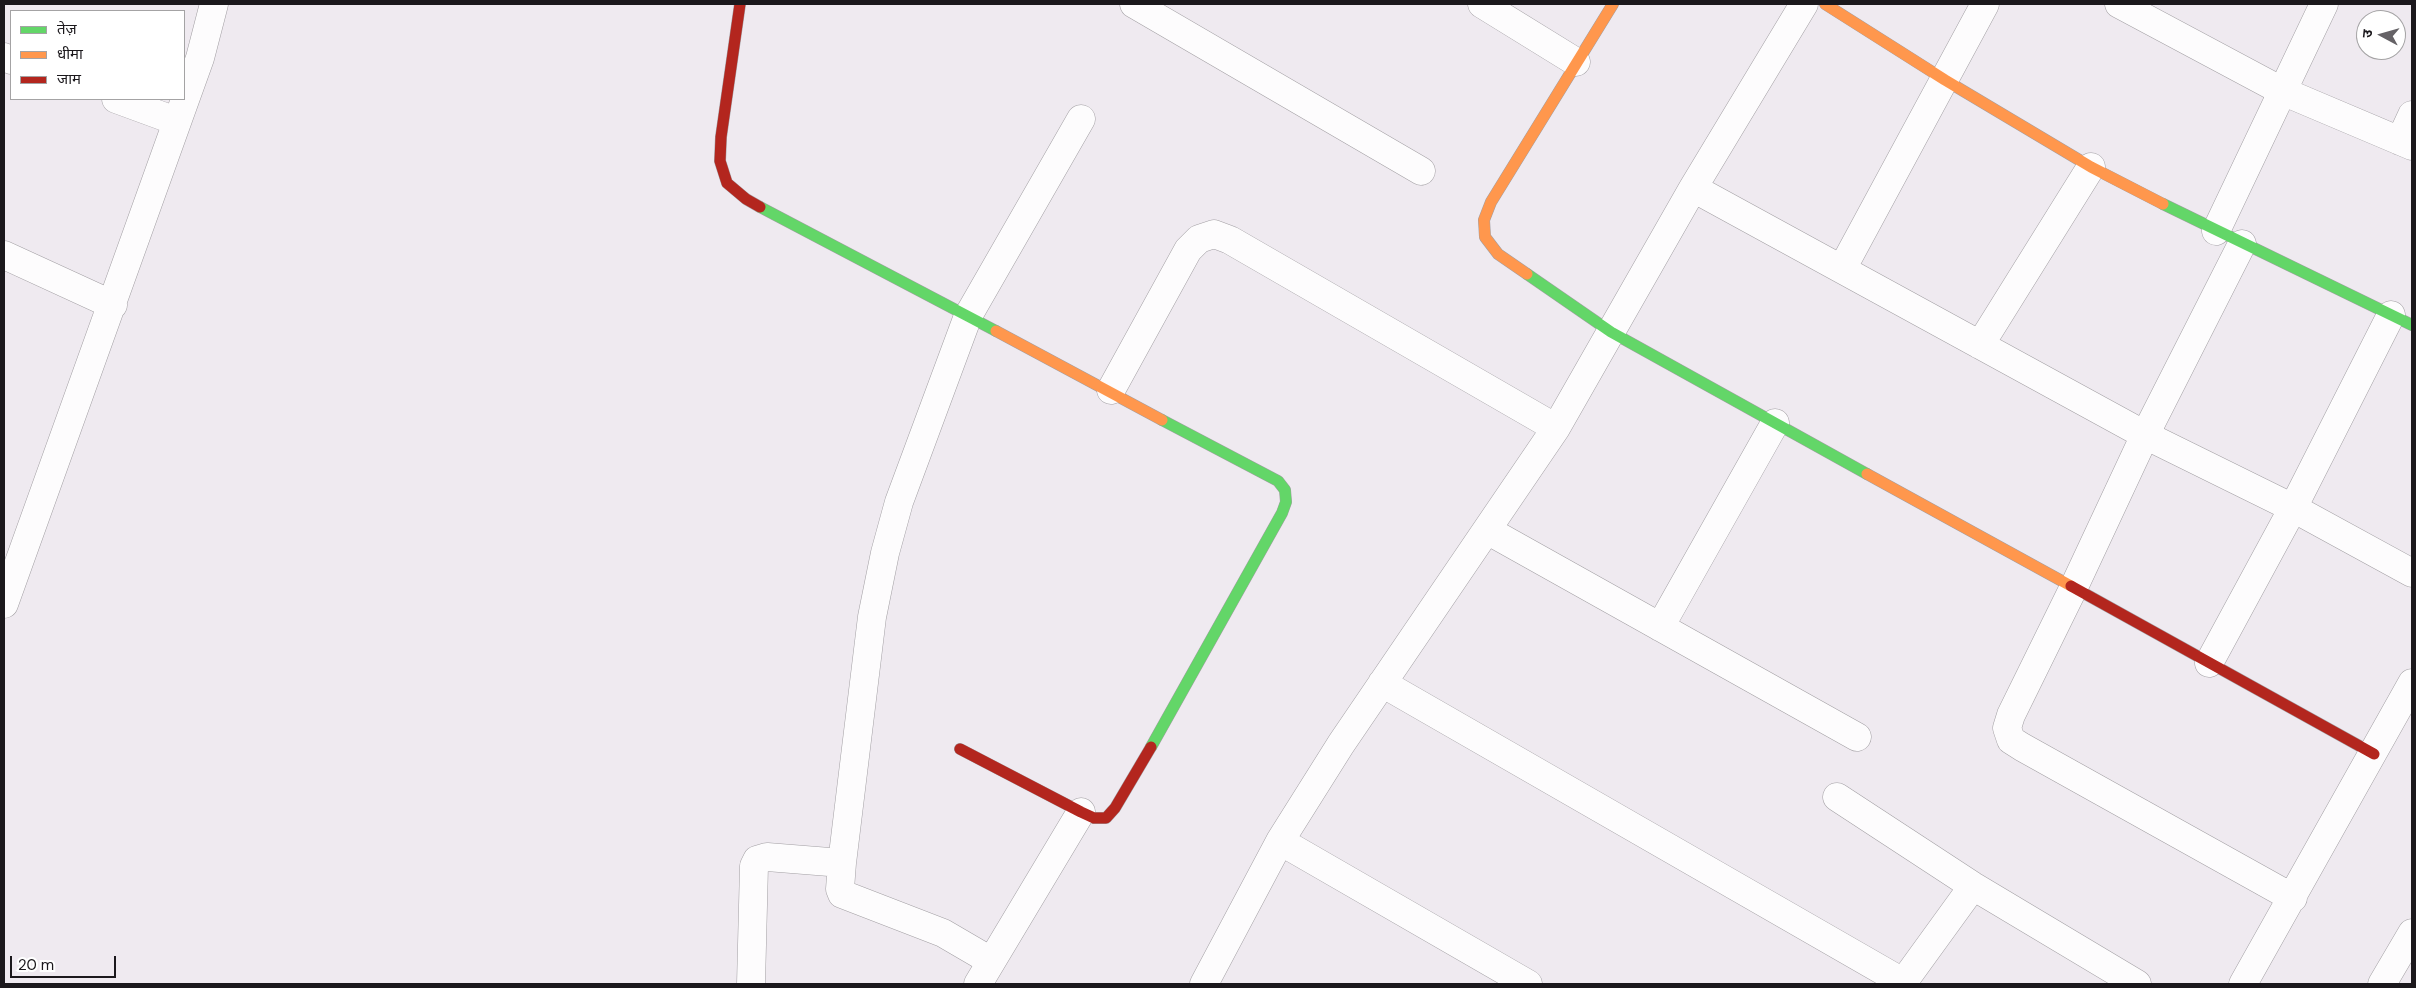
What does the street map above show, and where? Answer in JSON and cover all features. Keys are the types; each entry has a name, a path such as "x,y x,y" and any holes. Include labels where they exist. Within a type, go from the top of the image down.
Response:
{"street":[{"path":"185,97 200,58 214,4"},
{"path":"740,4 721,137 720,161 727,183 746,199 1111,390 1278,481 1285,490 1286,502 1181,695 1115,808 1106,818 1094,818 1081,812 960,749"},
{"path":"1134,4 1421,171"},
{"path":"1482,4 1576,62"},
{"path":"1613,4 1491,202 1484,220 1484,237 1498,254 1611,332 2374,754"},
{"path":"1204,984 1280,841 1382,683 1556,428 1693,188 1804,4"},
{"path":"1842,269 1985,4"},
{"path":"2216,231 2324,4"},
{"path":"1831,5 1945,80 2091,167 2242,244 2402,320 2293,508 2209,663"},
{"path":"2136,8 2282,91 2406,143 2412,115"},
{"path":"119,100 176,121"},
{"path":"4,604 113,305 184,100"},
{"path":"1081,119 968,316 899,502 885,552 864,675 840,889 842,894 943,934 984,973 1081,812"},
{"path":"1980,345 2091,167"},
{"path":"1693,188 2145,435 2293,508 2412,573"},
{"path":"1111,390 1188,250 1199,239 1214,234 1230,240 1556,428"},
{"path":"2242,244 2145,435 2074,589 2011,715 2007,728 2011,740 2293,898"},
{"path":"4,255 113,305"},
{"path":"1660,627 1775,423"},
{"path":"1487,530 1857,737"},
{"path":"1382,683 1903,984 1973,886"},
{"path":"2243,984 2374,754 2412,683"},
{"path":"1837,797 1973,886 2137,984"},
{"path":"1280,841 1528,984"},
{"path":"751,984 754,866 758,860 767,857 842,863"},
{"path":"2382,984 2412,933"}],"traffic: fast":[{"path":"2163,204 2412,325"},
{"path":"760,207 996,331"},
{"path":"1527,274 1611,332 1867,474"},
{"path":"1151,747 1282,513 1286,502 1285,490 1278,481 1162,420"}],"traffic: slow":[{"path":"1527,274 1498,254 1485,237 1484,220 1491,202 1613,4"},
{"path":"1825,4 1945,80 2091,167 2163,204"},
{"path":"996,331 1162,420"},
{"path":"1867,474 2071,586"}],"traffic: jam":[{"path":"740,4 721,137 720,161 727,183 746,199 760,207"},
{"path":"2071,586 2374,754"},
{"path":"960,749 1081,812 1094,818 1106,818 1115,808 1151,747"}]}
